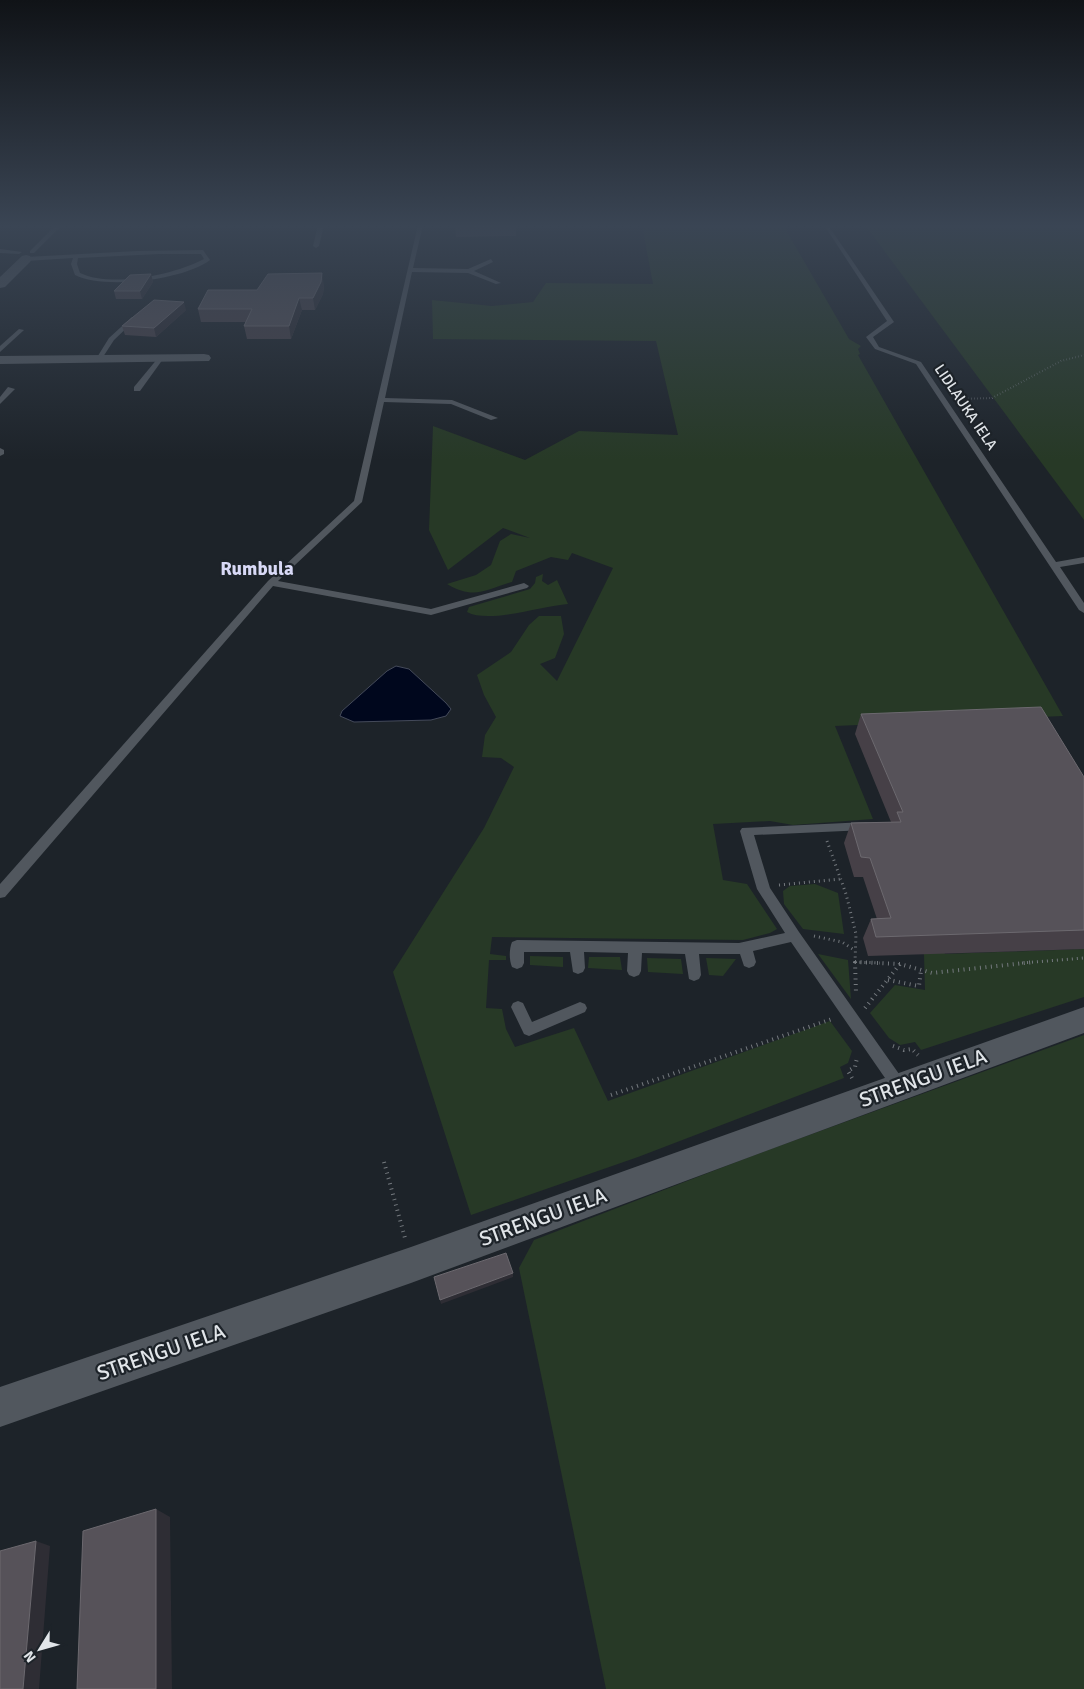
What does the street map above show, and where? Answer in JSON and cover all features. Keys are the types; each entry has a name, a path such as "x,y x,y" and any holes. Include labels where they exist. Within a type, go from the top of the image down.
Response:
{"street":[{"path":"0,360 204,358"},
{"name":"STRENGU IELA","path":"0,1407 411,1265 1084,1020"}],"lane":[{"path":"0,893 271,583 358,502 402,304"},
{"name":"LIDLAUKA IELA","path":"879,304 891,322 869,337 872,342 877,348 919,363 1084,610"},
{"path":"98,359 111,339 139,314"},
{"path":"0,350 21,330"},
{"path":"137,390 160,359"},
{"path":"0,402 11,389"},
{"path":"381,400 452,402 494,418"},
{"path":"1054,565 1084,560"},
{"path":"271,583 430,612 524,586"},
{"path":"872,834 868,826 746,831 764,889 794,936 899,1086"},
{"path":"517,962 517,946 745,948 794,936"},
{"path":"577,947 578,968"},
{"path":"634,971 635,948"},
{"path":"692,948 694,975"},
{"path":"745,948 750,962"},
{"path":"518,1007 528,1030 580,1008"}],"path":[{"path":"943,400 992,398 1018,386 1062,361 1084,355"},
{"path":"823,829 856,934 854,950 856,996"},
{"path":"764,889 788,882 840,879"},
{"path":"794,936 810,935 842,942 854,950"},
{"path":"855,962 900,964 932,973 1084,958"},
{"path":"860,1003 862,1011 900,964"},
{"path":"888,980 919,986 921,970"},
{"path":"610,1095 835,1018 837,1021 850,1016"},
{"path":"853,1079 848,1071 856,1067 856,1052"},
{"path":"384,1162 411,1265"}],"green space":[{"path":"432,304 492,306 514,304 829,304 849,339 861,346 858,349 860,354 858,355 1063,716 835,726 873,819 793,825 770,821 713,824 723,880 747,884 777,929 770,933 743,940 492,937 490,954 506,956 506,960 489,960 486,1008 502,1009 506,1029 515,1047 574,1028 608,1101 830,1021 852,1051 848,1063 840,1067 844,1078 638,1157 471,1215 393,972 484,828 514,767 501,758 482,757 485,735 496,717 484,695 477,675 511,652 529,625 539,616 561,616 564,634 555,658 540,664 557,681 613,568 572,553 568,560 551,557 516,571 512,582 479,592 465,592 447,584 476,575 491,565 500,541 511,534 530,538 503,528 448,570 429,530 433,426 525,460 579,431 678,435 656,341 433,339"},
{"path":"924,304 1084,304 1084,520"},
{"path":"543,574 542,581 548,585 557,580 568,604 502,615 488,616 467,612 469,607 530,589 535,583 536,577"},
{"path":"815,884 838,893 844,934 803,929 784,904 783,891 790,886"},
{"path":"941,945 945,954 1084,949 1084,997 921,1050 915,1042 900,1045 889,1038 870,1013 895,985 925,990 924,955 920,946"},
{"path":"818,954 848,960 851,999"},
{"path":"530,956 563,957 563,967 530,965"},
{"path":"589,957 620,957 622,970 588,968"},
{"path":"647,958 681,959 683,974 648,972"},
{"path":"706,958 736,959 723,976 709,975"},
{"path":"1084,1035 1084,1689 606,1689 519,1268 534,1240 752,1156"}],"water":[{"path":"396,666 409,669 446,703 451,709 446,716 431,720 354,722 340,716 342,711 387,671"}],"building":[{"path":"149,304 182,304 154,328 122,326"},
{"path":"201,304 297,304 289,326 244,326 252,309 198,309"},
{"path":"1041,707 1084,777 1084,930 876,937 871,919 891,918 870,858 861,857 851,823 901,822 897,812 903,812 861,714"},
{"path":"506,1253 513,1273 440,1300 434,1277"},
{"path":"156,1509 156,1689 77,1689 83,1531"},
{"path":"36,1541 23,1689 0,1689 0,1551"}],"district":[{"name":"Rumbula","path":"257,569"}]}
